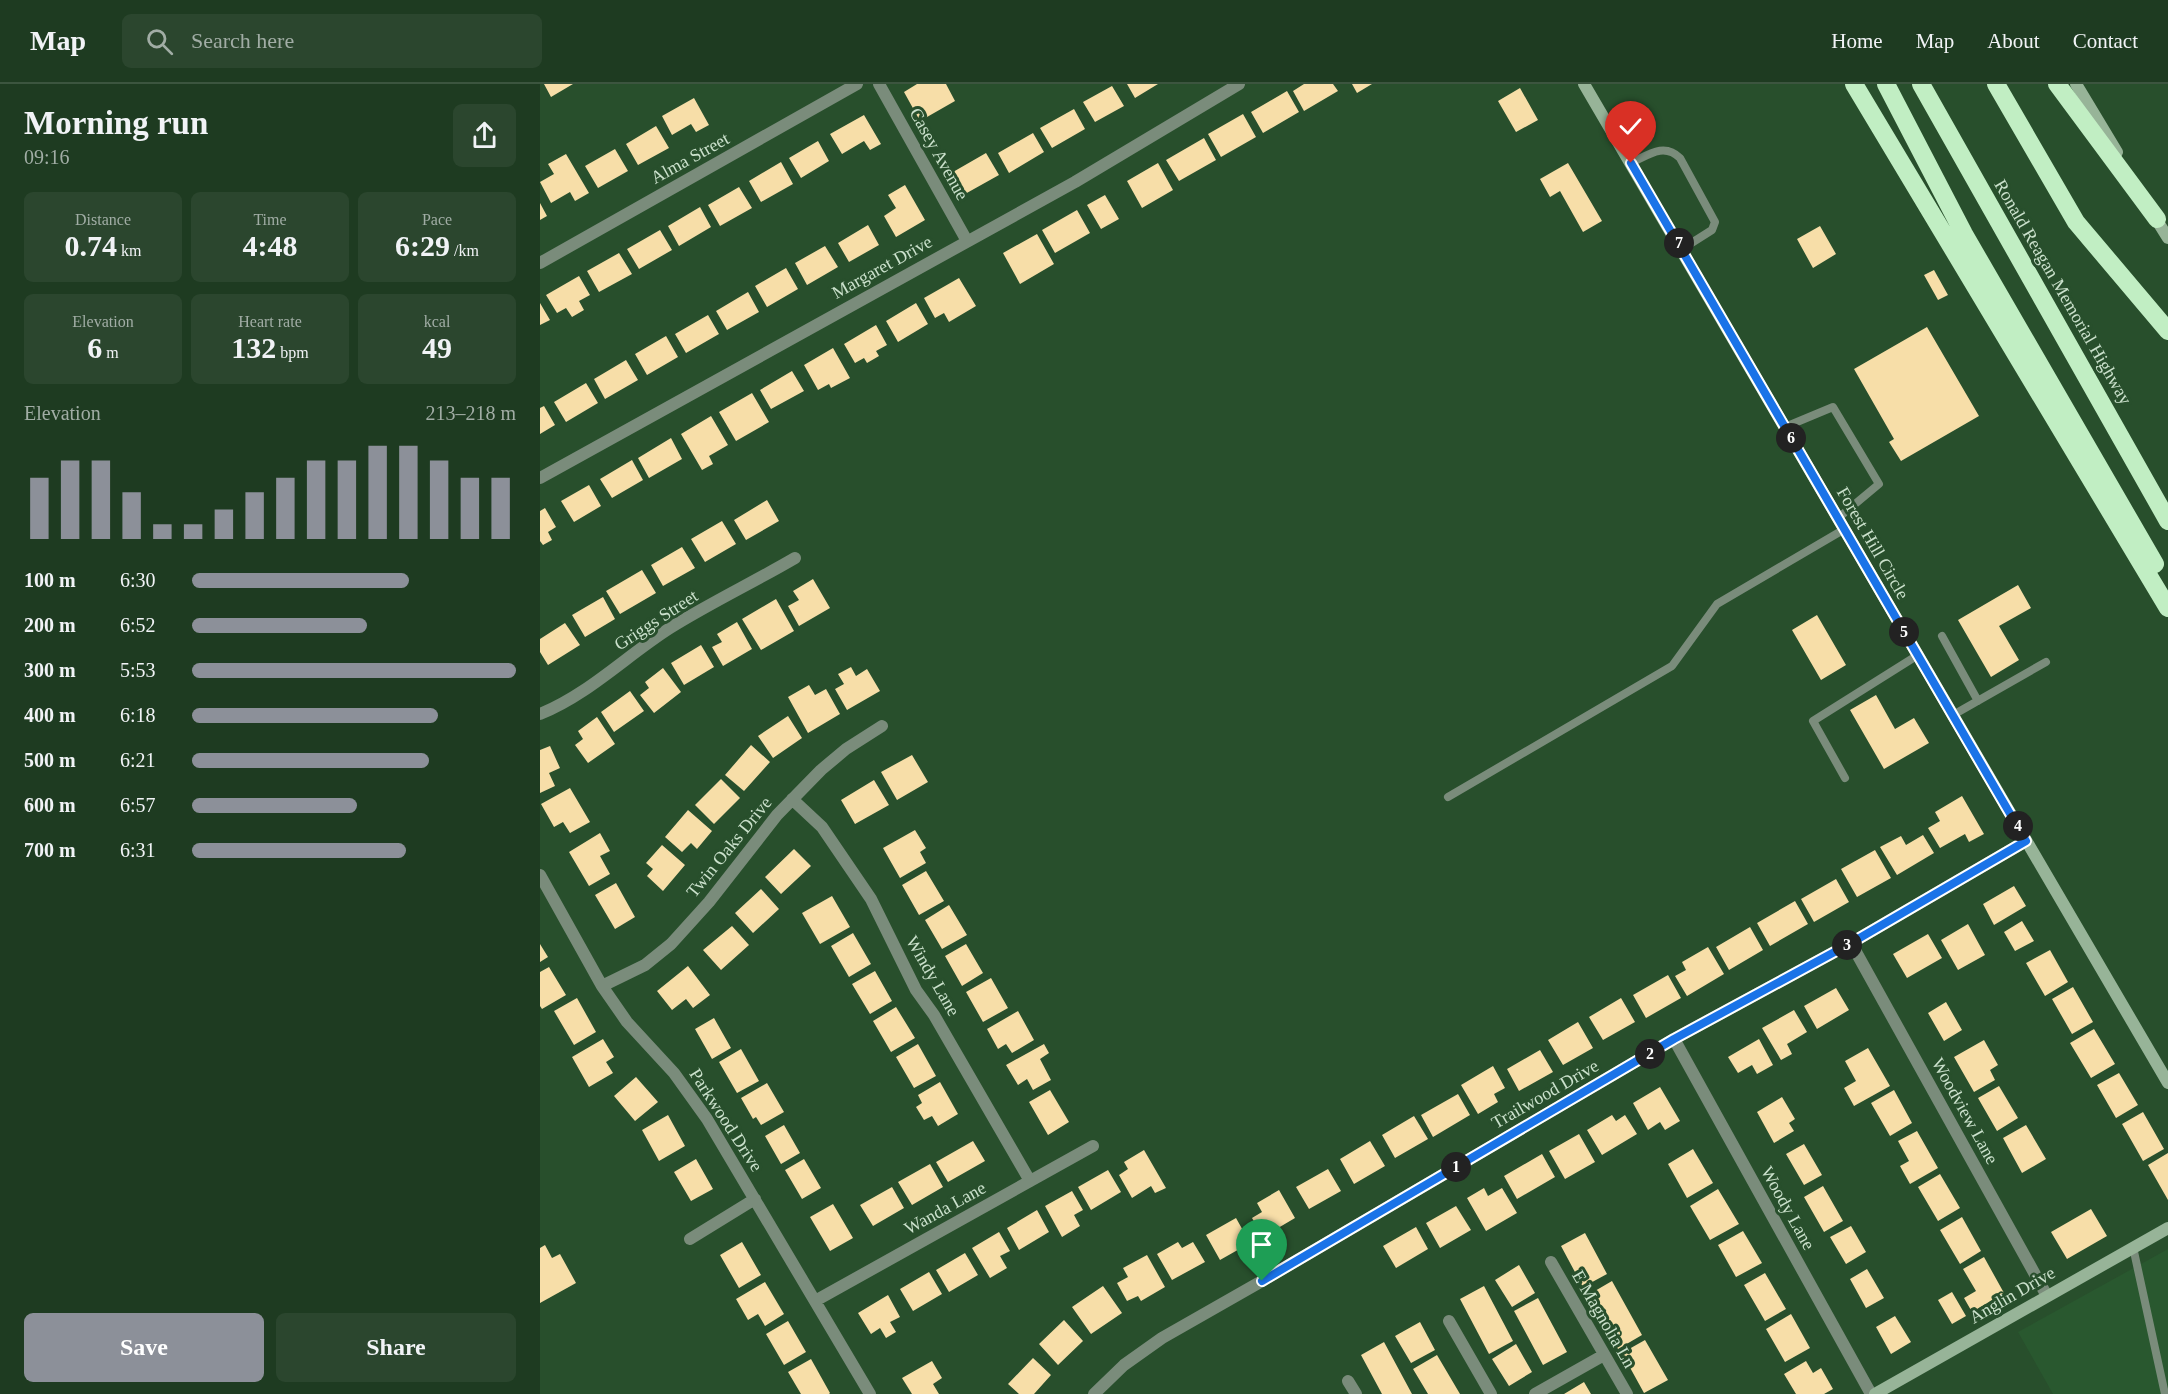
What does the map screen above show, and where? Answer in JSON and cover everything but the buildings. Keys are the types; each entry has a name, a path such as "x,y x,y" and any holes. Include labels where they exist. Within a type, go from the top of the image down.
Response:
{"highway":[{"path":"1854,84 2168,608"},
{"path":"1886,84 1964,234 2153,559 2168,598"},
{"name":"Ronald Reagan Memorial Highway","path":"1921,84 2168,521"},
{"path":"1996,84 2076,222 2168,331"},
{"path":"2057,84 2157,219"}],"street":[{"name":"Alma Street","path":"540,263 856,84"},
{"name":"Casey Avenue","path":"879,84 967,241"},
{"name":"Margaret Drive","path":"540,478 1075,182 1239,84"},
{"name":"Forest Hill Circle","path":"1584,84 2026,841 2167,1077"},
{"path":"2076,84 2168,238"},
{"name":"Griggs Street","path":"540,714 558,707 586,689 670,628 795,558"},
{"name":"Twin Oaks Drive","path":"603,986 645,965 671,944 709,902 777,815 821,770 846,749 882,726"},
{"name":"Windy Lane","path":"792,800 822,828 871,899 916,990 934,1015 1030,1181"},
{"name":"Trailwood Drive","path":"1094,1394 1124,1365 1162,1338 1674,1039 1851,943 2026,841"},
{"name":"Parkwood Drive","path":"540,875 603,986 627,1022 674,1074 707,1119 870,1394"},
{"name":"Woodview Lane","path":"1851,943 2047,1296"},
{"name":"Woody Lane","path":"1674,1039 1873,1394"},
{"name":"Wanda Lane","path":"815,1301 1093,1146"},
{"path":"690,1239 755,1198"},
{"name":"Anglin Drive","path":"1873,1394 2168,1228"},
{"name":"E Magnolia Ln","path":"1551,1262 1626,1394"},
{"path":"1449,1321 1491,1394"},
{"path":"1535,1394 1604,1355"},
{"path":"1348,1381 1356,1394"}],"lane":[{"path":"1631,163 1660,150 1671,151 1680,158 1715,222 1712,230 1682,249"},
{"path":"1448,797 1672,666 1717,604 1840,524 1879,484 1833,407 1785,427"},
{"path":"1942,636 1978,701"},
{"path":"1845,778 1813,721 1918,655"},
{"path":"1953,715 2046,662"},
{"path":"2133,1247 2165,1394"}],"shaded area":[{"path":"2168,1249 2168,1394 2053,1394 2018,1332"}],"route":[{"path":"1262,1281 1674,1039 1851,943 2026,841 1631,163"}]}
